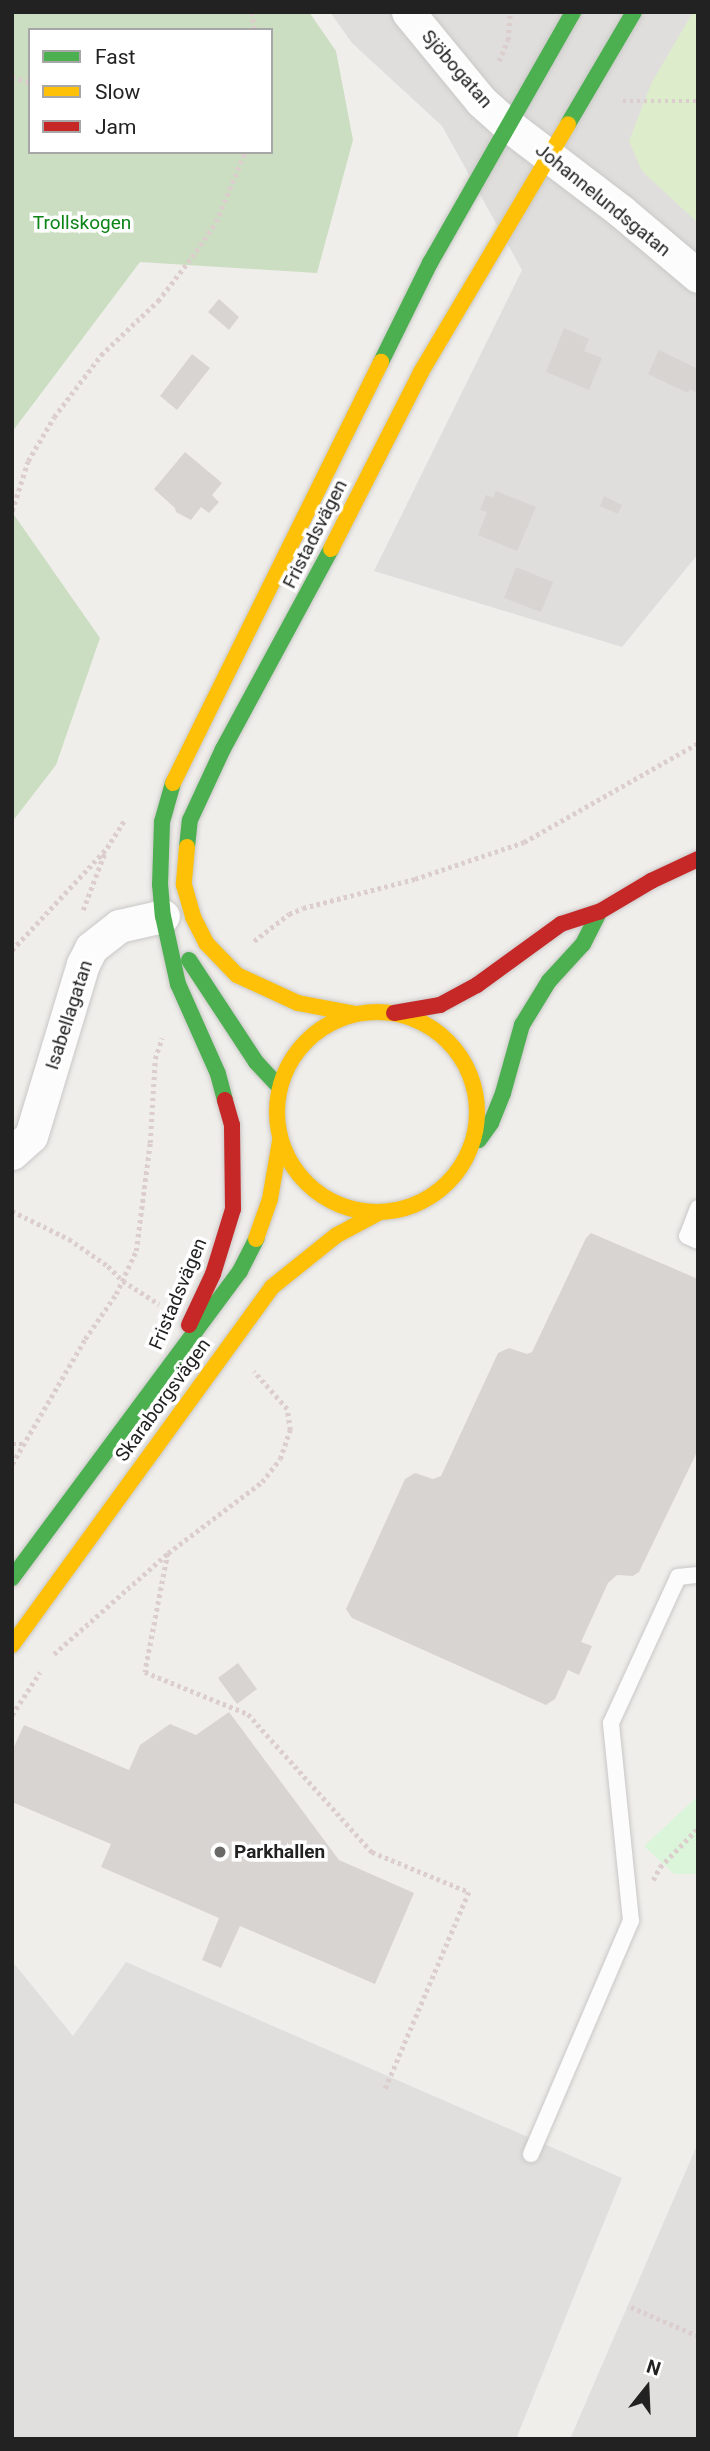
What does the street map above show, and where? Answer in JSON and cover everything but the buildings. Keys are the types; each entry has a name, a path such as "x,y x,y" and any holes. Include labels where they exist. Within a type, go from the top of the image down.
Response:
{"street":[{"name":"Sjöbogatan","path":"408,12 481,101 508,125"},
{"name":"Fristadsvägen","path":"170,1366 213,1274 233,1209 235,1172 232,1125 218,1074 178,984 163,916 160,884 162,822 172,785 430,263 573,12"},
{"name":"Fristadsvägen","path":"355,1014 298,1003 265,991 237,975 206,943 193,917 184,885 190,820 223,749 285,639 421,372 634,12"},
{"name":"Johannelundsgatan","path":"508,125 698,276"},
{"path":"599,912 583,944 549,981 522,1025 491,1123 458,1171 431,1196 415,1205 380,1212 343,1206 326,1198 298,1173 280,1141 276,1110 279,1087 295,1054 307,1040 338,1019 355,1014 394,1013 440,1005 477,985 561,924 599,912 651,881 698,859"},
{"name":"Fristadsvägen","path":"163,916 208,993 256,1062 279,1087"},
{"name":"Isabellagatan","path":"12,1153 31,1136 83,964 92,948 119,926 163,916"},
{"path":"394,1013 412,1018 444,1037 466,1067 477,1102 474,1139 467,1156"},
{"name":"Skaraborgsvägen","path":"12,1578 240,1271 255,1242 270,1199 280,1141"},
{"name":"Skaraborgsvägen","path":"12,1645 272,1287 337,1235 380,1212"}],"lane":[{"path":"698,1208 687,1236 698,1241"},
{"path":"531,2154 631,1921 611,1723 678,1577 698,1575"}],"path":[{"path":"12,511 28,461 54,417 101,355 158,300 192,257 216,222 244,154"},
{"path":"251,942 289,914 303,908 415,879 524,842 698,743"},
{"path":"12,1464 123,1281 136,1251 142,1217 155,1059 166,1029"},
{"path":"12,1211 69,1240 108,1266 123,1281 162,1306"},
{"path":"12,1715 54,1654 168,1553 262,1482 280,1459 290,1430 287,1409 247,1364"},
{"path":"12,1444 24,1444"},
{"path":"168,1553 145,1672 248,1714 372,1852 469,1892 385,2090"},
{"path":"631,1921 660,1867 698,1828"},
{"path":"631,2307 698,2336"}],"shaded area":[{"path":"330,12 698,12 698,554 622,647 374,571 522,270 442,126 352,43"},
{"path":"12,1961 73,2036 126,1962 622,2178 516,2439 12,2439"},
{"path":"698,2143 698,2439 570,2439"}],"green space":[{"name":"Trollskogen","path":"12,12 309,12 336,51 353,140 317,273 140,262 12,432"},
{"path":"693,12 698,12 698,223 642,171 629,141 651,84"},
{"path":"12,512 100,638 56,765 12,822"},
{"path":"698,1796 698,1874 674,1874 644,1846"}],"traffic: fast":[{"path":"381,362 430,263 573,12"},
{"path":"568,124 634,12"},
{"path":"187,847 190,820 223,749 331,549"},
{"path":"173,783 162,822 160,884 163,916 178,984 218,1074 225,1100"},
{"path":"479,1140 491,1123 503,1093 522,1025 549,981 583,944 599,912"},
{"path":"189,960 256,1062 279,1087"},
{"path":"12,1578 240,1271 256,1239"}],"traffic: slow":[{"path":"331,549 421,372 568,124"},
{"path":"173,783 381,362"},
{"path":"187,847 184,885 193,917 206,943 237,975 298,1003 355,1014"},
{"path":"377,1012 397,1014 415,1020 448,1041 469,1074 475,1092 477,1112 475,1132 469,1150 448,1183 415,1204 397,1210 377,1212 357,1210 339,1204 306,1183 285,1150 279,1132 277,1112 279,1092 285,1074 306,1041 339,1020 357,1014 377,1012"},
{"path":"256,1239 270,1199 280,1141"},
{"path":"12,1645 272,1287 337,1235 380,1212"}],"traffic: jam":[{"path":"394,1013 440,1005 477,985 561,924 599,912 651,881 698,859"},
{"path":"189,1325 213,1274 233,1209 232,1125 225,1100"}],"place":[{"name":"Parkhallen","path":"220,1852"}]}
